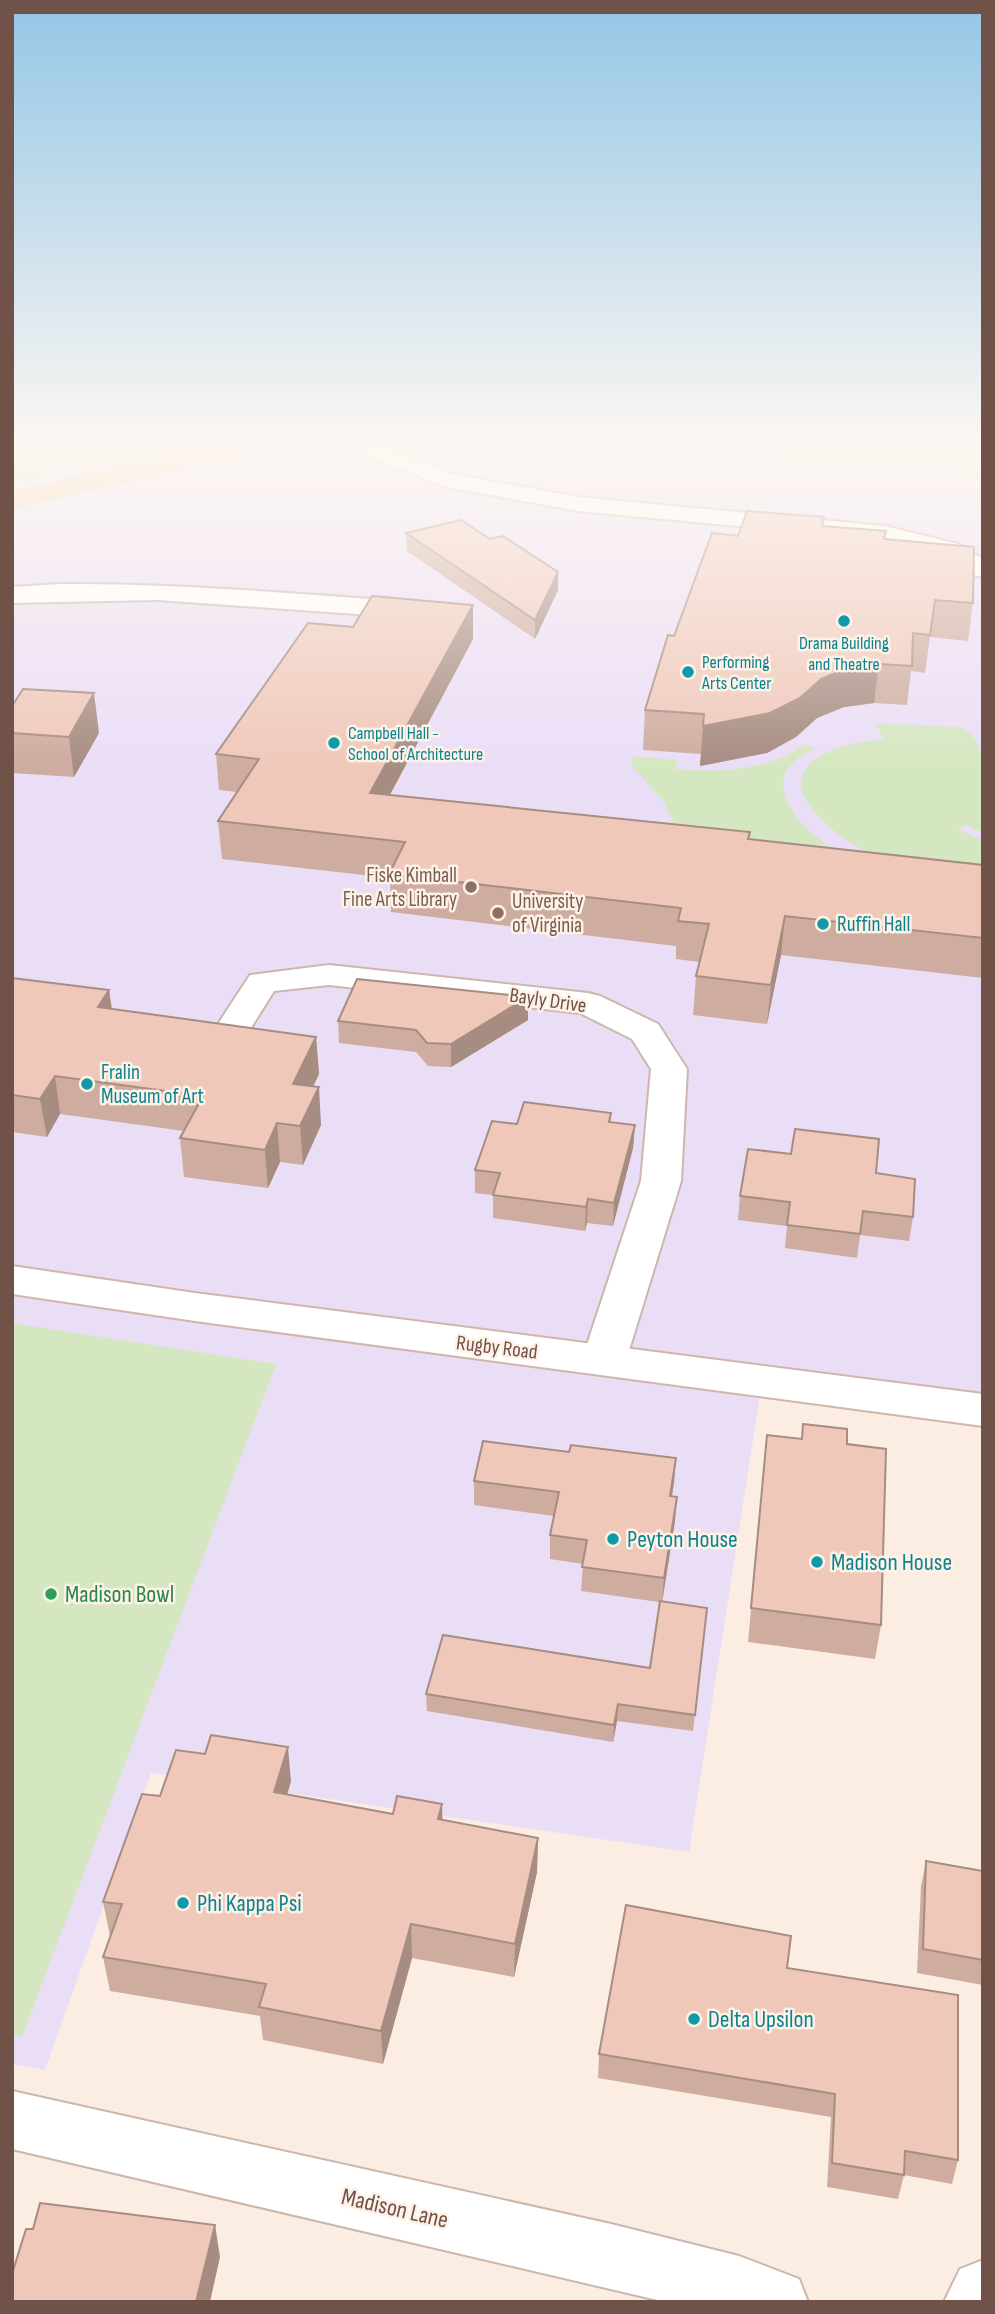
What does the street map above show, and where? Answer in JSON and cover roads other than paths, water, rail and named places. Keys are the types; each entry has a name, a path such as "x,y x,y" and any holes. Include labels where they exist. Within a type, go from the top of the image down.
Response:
{"street":[{"path":"954,552 983,570"},
{"path":"12,595 67,590 123,591 398,609"},
{"name":"Bayly Drive","path":"221,1047 262,982 328,975 588,1003 645,1032 669,1069 661,1181 604,1360"},
{"name":"Rugby Road","path":"12,1280 195,1307 983,1410"},
{"name":"Madison Lane","path":"12,2120 611,2256 739,2288 776,2302"},
{"path":"976,2302 983,2292"}],"place":[{"name":"Drama Building and Theatre","path":"844,621"},
{"name":"Performing Arts Center","path":"688,672"},
{"name":"Campbell Hall - School of Architecture","path":"334,743"},
{"name":"Fiske Kimball Fine Arts Library","path":"471,887"},
{"name":"University of Virginia","path":"498,913"},
{"name":"Ruffin Hall","path":"823,924"},
{"name":"Fralin Museum of Art","path":"87,1084"},
{"name":"Peyton House","path":"613,1539"},
{"name":"Madison House","path":"817,1562"},
{"name":"Madison Bowl","path":"51,1594"},
{"name":"Phi Kappa Psi","path":"183,1903"},
{"name":"Delta Upsilon","path":"694,2019"}]}
